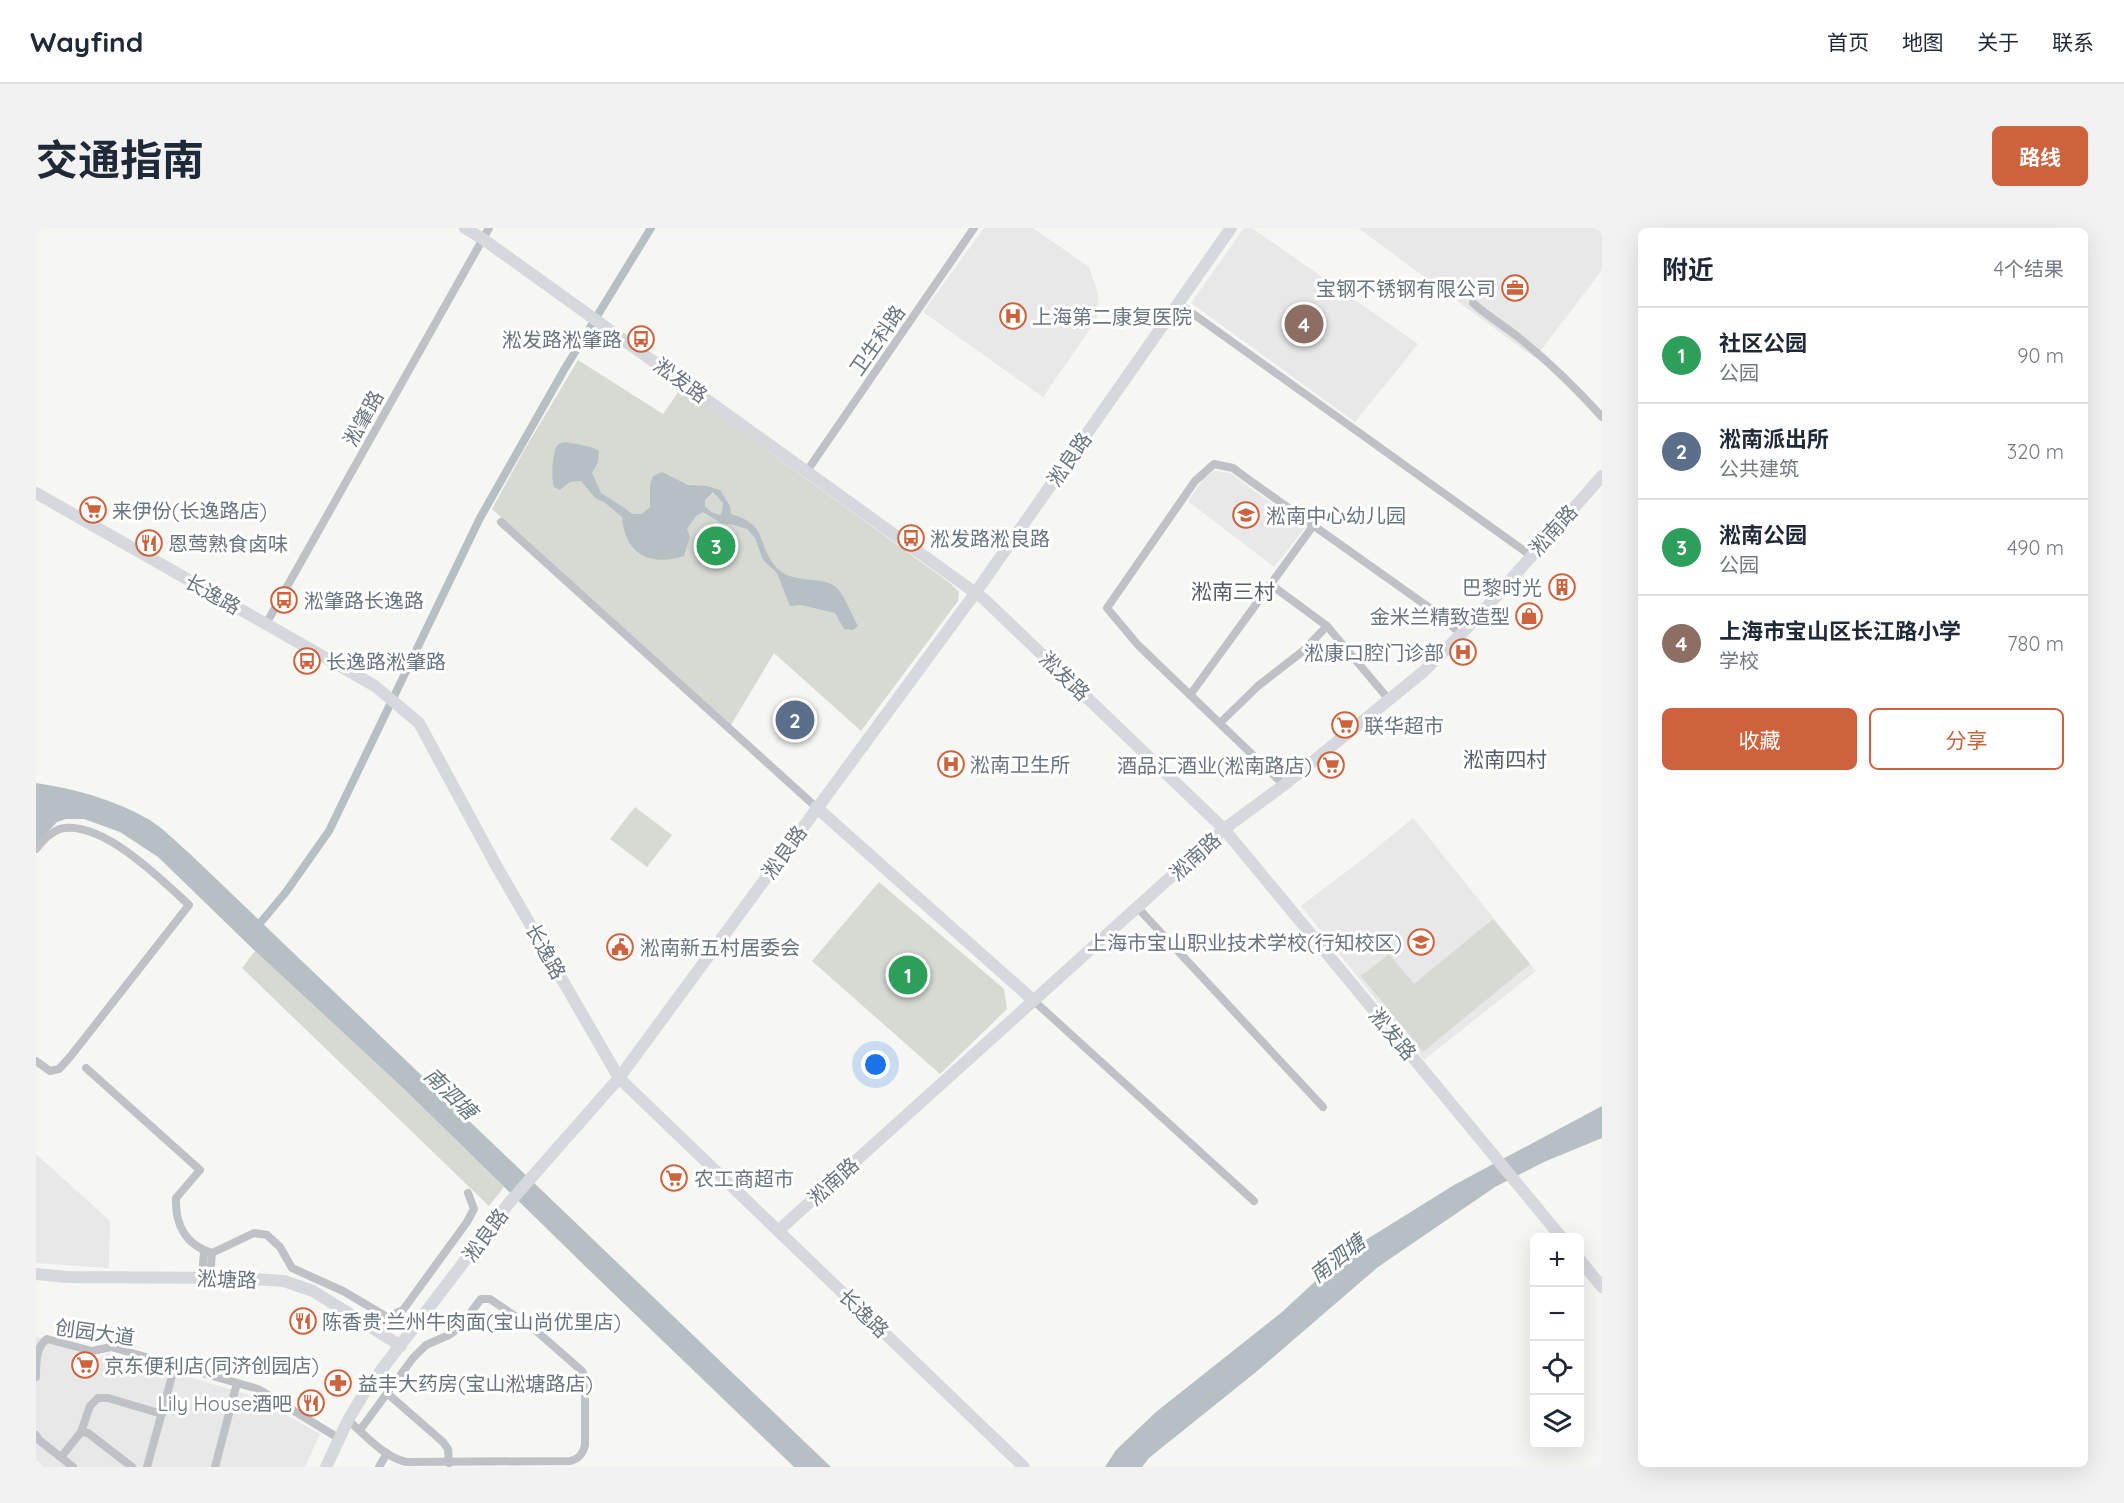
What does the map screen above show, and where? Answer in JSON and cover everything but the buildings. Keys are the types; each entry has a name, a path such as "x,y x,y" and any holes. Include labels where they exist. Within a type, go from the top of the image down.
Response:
{"street":[{"name":"淞发路","path":"465,228 486,233 587,312 976,592 1224,829 1558,1233"},
{"name":"卫生科路","path":"807,471 974,228"},
{"name":"淞良路","path":"326,1467 348,1420 366,1390 534,1172 619,1078 976,592 1232,228"},
{"name":"淞肇路","path":"266,624 486,233"},
{"path":"1178,303 1530,555"},
{"path":"1473,303 1487,316 1517,336 1569,382 1602,417"},
{"path":"1284,785 1138,645 1107,608 1195,481 1214,464 1233,468 1434,611 1460,633"},
{"name":"淞南路","path":"778,1230 1224,829 1284,785 1424,672 1477,618 1530,555 1602,476"},
{"name":"长逸路","path":"36,493 383,693 419,723 497,867 619,1078 1024,1467"},
{"path":"501,522 816,807 1034,1000 1254,1201"},
{"path":"1190,694 1313,526"},
{"path":"1270,584 1327,627 1390,701"},
{"path":"1220,723 1257,686 1303,651 1327,627"},
{"path":"36,849 48,836 63,828 82,829 119,846 145,864 189,905 59,1069 50,1071 36,1061"},
{"path":"1137,907 1323,1107"},
{"path":"86,1068 200,1170 176,1198 175,1213 184,1236 199,1249 208,1252 223,1249 254,1233 267,1235 280,1246 292,1268 343,1291 387,1317 403,1310 467,1222 474,1209 468,1193"},
{"path":"206,1278 208,1252"},
{"path":"1584,1265 1602,1287"},
{"name":"淞塘路","path":"36,1274 67,1277 284,1281 313,1291 401,1347"},
{"path":"348,1420 387,1453 406,1462 570,1461 584,1452 584,1374 534,1329 490,1299 481,1299 454,1331 426,1345 413,1358 360,1430"},
{"name":"创园大道","path":"36,1377 37,1350 47,1339 92,1352 111,1347 258,1389 339,1439"},
{"path":"147,1467 175,1365"},
{"path":"215,1467 237,1383"},
{"path":"388,1394 443,1442 448,1449 449,1462"},
{"path":"61,1458 81,1432 90,1406 98,1398 108,1398 162,1414"},
{"path":"81,1432 88,1433 132,1467"},
{"path":"36,1435 39,1440 73,1467"},
{"path":"379,1467 387,1453"}],"shaded area":[{"name":"上海第二康复医院","path":"984,228 1033,228 1089,267 1098,293 1097,319 1043,397 923,312"},
{"path":"1244,228 1252,228 1418,344 1355,422 1191,303"},
{"name":"宝钢不锈钢有限公司","path":"1358,228 1602,228 1602,270 1535,358"},
{"path":"578,360 663,414 681,388 950,583 959,592 958,601 861,731 774,653 731,725 492,509"},
{"path":"566,442 599,451 598,462 592,473 601,493 632,514 642,514 650,507 650,485 653,476 662,472 688,485 707,486 720,490 730,506 731,514 743,518 757,530 770,559 777,568 792,577 825,582 838,589 858,626 853,630 844,629 835,613 801,605 790,606 777,573 763,560 755,538 747,529 721,523 703,512 696,516 687,529 690,537 684,556 660,560 641,554 628,540 622,517 604,502 595,498 581,481 570,482 560,490 554,487 552,472 555,449 561,443","holes":["713,492 723,503 720,515 711,512 705,506 705,500"]},
{"name":"淞南中心幼儿园","path":"1214,471 1230,473 1305,528 1274,567 1188,501 1203,479"},
{"path":"36,783 65,788 107,800 135,812 163,830 831,1467 794,1467 404,1089 255,951 158,857 120,832 84,819 66,819 57,822 36,844"},
{"path":"635,807 672,835 647,867 610,839"},
{"name":"上海市宝山职业技术学校(行知校区)","path":"1413,818 1536,971 1424,1060 1301,906"},
{"path":"879,882 1004,989 1007,1009 940,1074 812,961"},
{"path":"1493,919 1530,964 1423,1052 1361,976 1389,954 1414,984"},
{"path":"255,951 404,1089 504,1187 489,1206 242,968"},
{"path":"1602,1106 1602,1138 1544,1162 1495,1187 1378,1267 1256,1372 1149,1458 1142,1467 1105,1467 1116,1450 1156,1412 1282,1312 1348,1251 1454,1185"},
{"path":"36,1154 110,1221 109,1268 36,1263"},
{"path":"36,1336 92,1358 100,1358 108,1353 253,1396 320,1434 305,1467 44,1467 36,1460"}],"waterway":[{"path":"256,928 286,892 329,831 480,518 564,370 651,228"}],"place":[{"name":"宝钢不锈钢有限公司","path":"1515,288"},
{"name":"上海第二康复医院","path":"1013,316"},
{"name":"上海市宝山区长江路小学","path":"1304,324"},
{"name":"淞发路淞肇路","path":"641,339"},
{"name":"来伊份(长逸路店)","path":"93,510"},
{"name":"淞南中心幼儿园","path":"1246,515"},
{"name":"淞发路淞良路","path":"911,538"},
{"name":"恩莺熟食卤味","path":"149,543"},
{"name":"淞南公园","path":"716,546"},
{"name":"巴黎时光","path":"1562,587"},
{"name":"淞肇路长逸路","path":"284,600"},
{"name":"金米兰精致造型","path":"1529,616"},
{"name":"淞康口腔门诊部","path":"1463,652"},
{"name":"长逸路淞肇路","path":"307,661"},
{"name":"淞南派出所","path":"795,720"},
{"name":"联华超市","path":"1345,725"},
{"name":"淞南卫生所","path":"951,764"},
{"name":"酒品汇酒业(淞南路店)","path":"1331,765"},
{"name":"上海市宝山职业技术学校(行知校区)","path":"1421,942"},
{"name":"淞南新五村居委会","path":"620,947"},
{"name":"社区公园","path":"908,975"},
{"name":"农工商超市","path":"674,1178"},
{"name":"陈香贵·兰州牛肉面(宝山尚优里店)","path":"303,1321"},
{"name":"京东便利店(同济创园店)","path":"85,1365"},
{"name":"益丰大药房(宝山淞塘路店)","path":"338,1383"},
{"name":"Lily House酒吧","path":"311,1403"}],"district":[{"name":"淞南三村","path":"1233,591"},
{"name":"淞南四村","path":"1505,759"}],"water label":[{"name":"南泗塘","path":"451,1093"},
{"name":"南泗塘","path":"1337,1258"}]}
